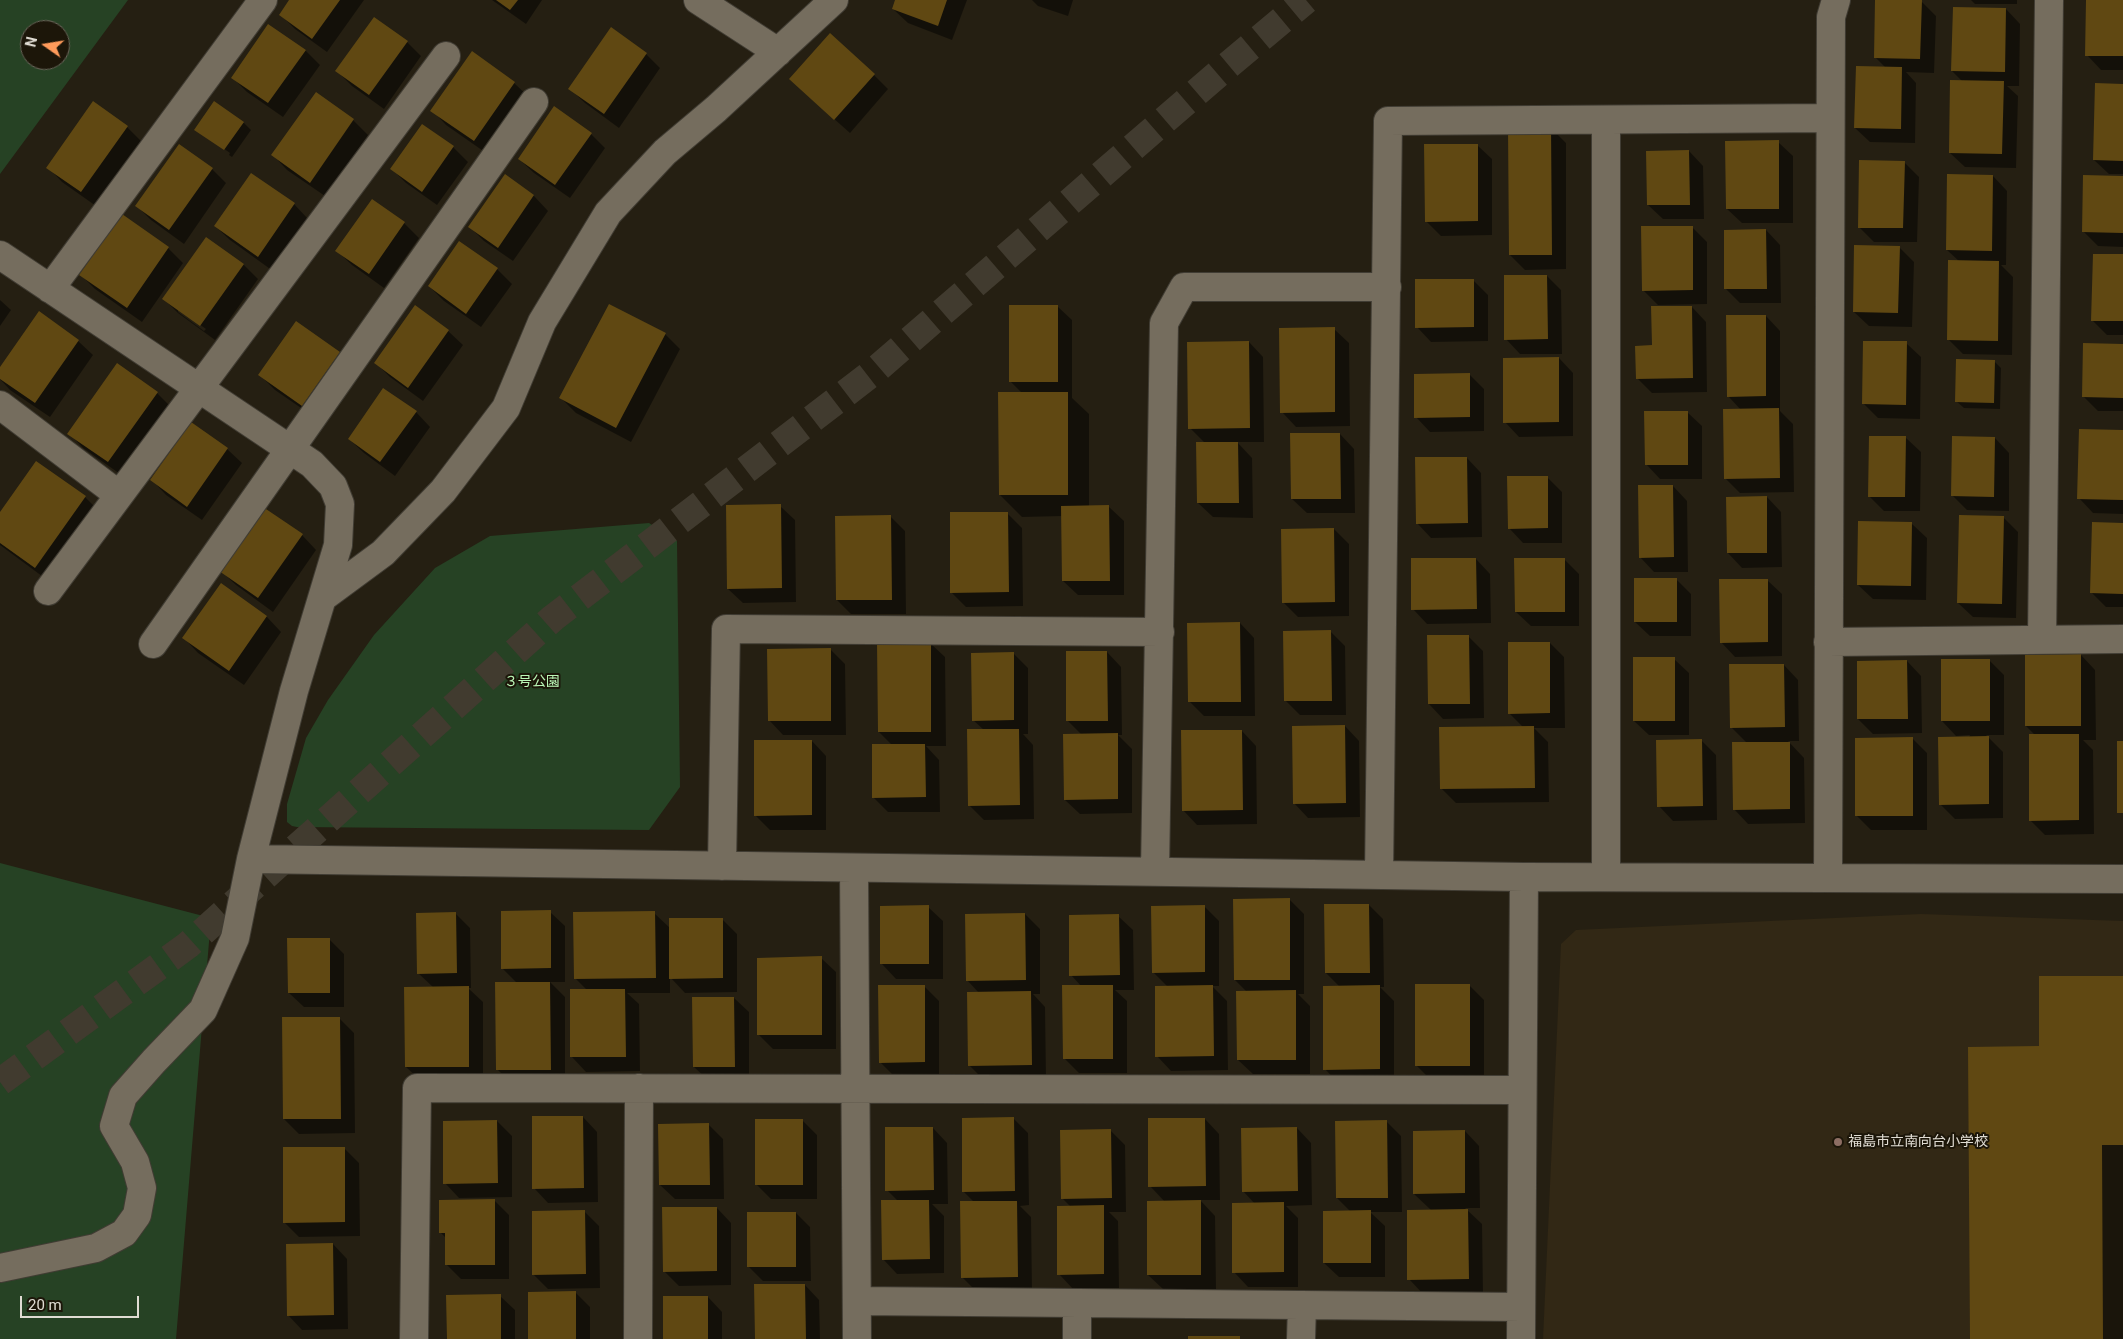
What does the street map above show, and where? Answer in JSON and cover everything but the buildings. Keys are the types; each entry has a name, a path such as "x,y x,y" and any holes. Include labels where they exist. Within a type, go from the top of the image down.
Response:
{"street":[{"path":"50,289 263,0"},
{"path":"698,0 778,52"},
{"path":"322,598 382,553 443,491 506,408 542,322 608,213 665,152 834,0"},
{"path":"1828,878 1830,118 1831,17 1836,0"},
{"path":"2042,640 2049,0"},
{"path":"48,591 446,56"},
{"path":"153,644 534,102"},
{"path":"1379,875 1388,121 1830,118"},
{"path":"1606,120 1606,877"},
{"path":"0,255 312,464 333,486 340,504 338,545 294,691 252,859 235,938 203,1010 123,1096 114,1126 135,1162 142,1188 137,1215 124,1233 96,1248 0,1268"},
{"path":"1155,872 1164,323 1184,287 1387,287"},
{"path":"0,405 119,495"},
{"path":"722,866 726,630 1160,632"},
{"path":"1828,642 2123,638"},
{"path":"252,859 1524,877 2123,879"},
{"path":"854,868 857,1339"},
{"path":"1520,1339 1524,877"},
{"path":"414,1339 417,1088 1522,1090"},
{"path":"638,1339 639,1088"},
{"path":"857,1301 1521,1307"},
{"path":"1077,1303 1077,1339"},
{"path":"1301,1339 1302,1305"}],"shaded area":[{"name":"福島市立南向台小学校","path":"1921,914 2123,921 2123,1339 1543,1339 1561,944 1576,930"}],"green space":[{"path":"0,0 128,0 0,174"},
{"name":"３号公園","path":"649,523 677,541 680,787 649,830 297,827 287,822 287,804 306,738 328,700 374,635 435,568 490,536"},
{"path":"0,863 211,918 176,1339 0,1339"}],"tunnel":[{"path":"0,1082 188,945 553,618 872,373 1306,0"}],"place":[{"name":"福島市立南向台小学校","path":"1838,1142"}]}
